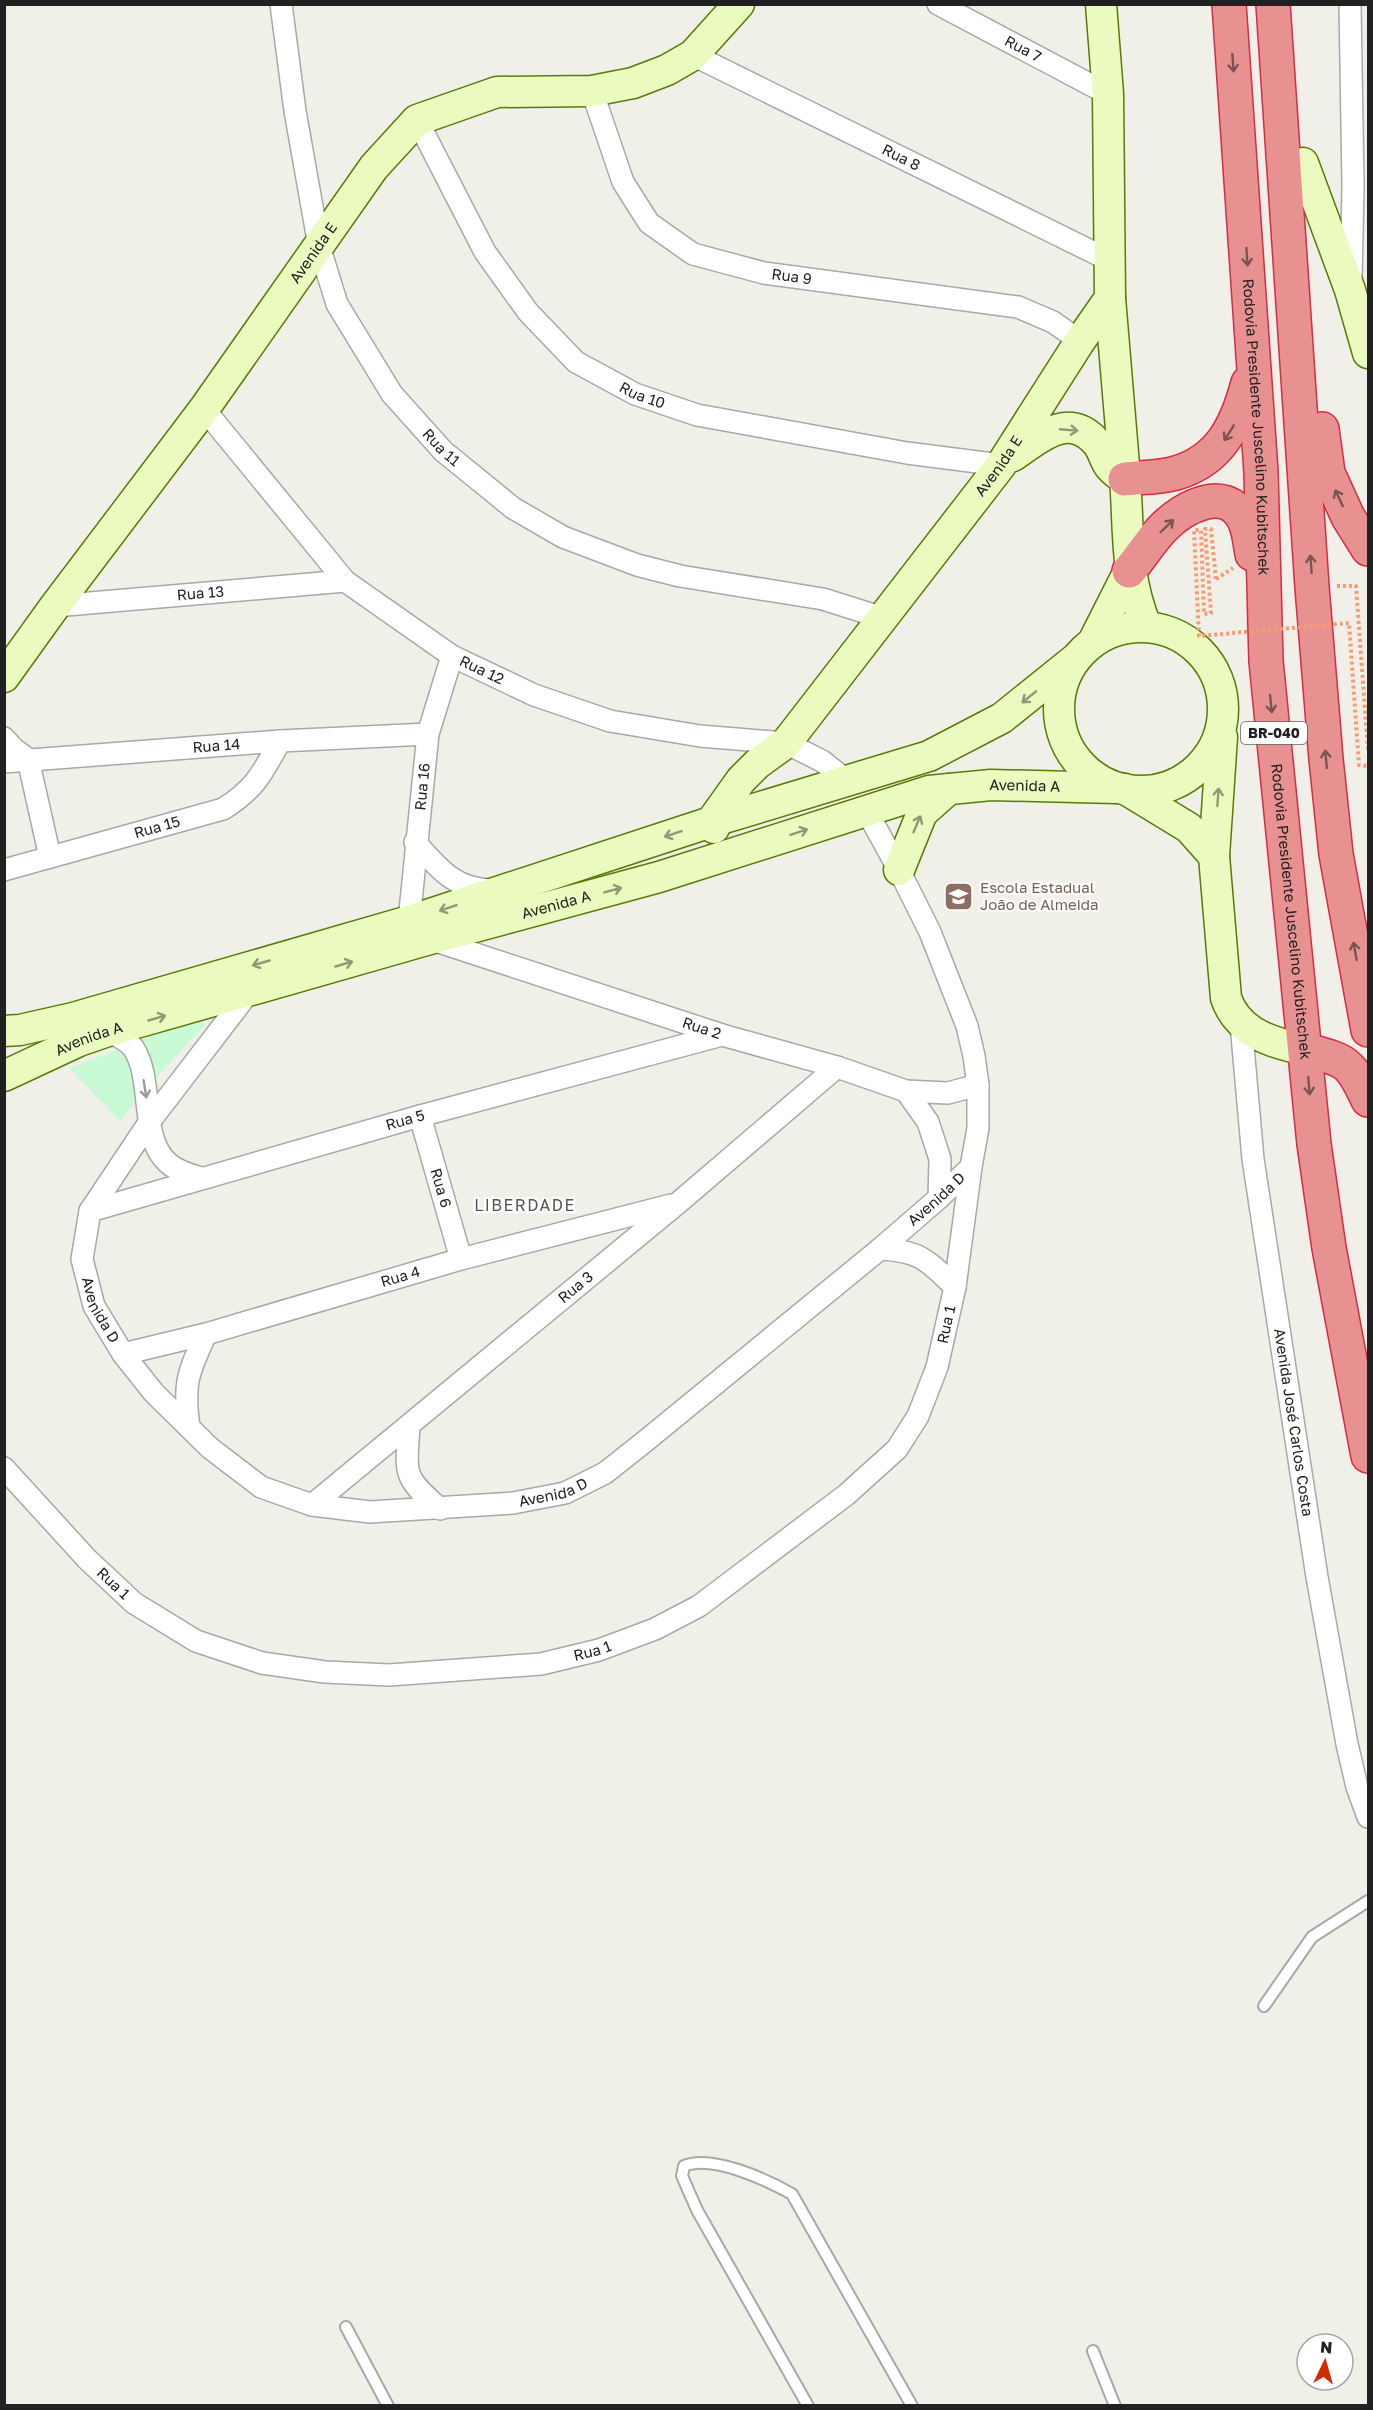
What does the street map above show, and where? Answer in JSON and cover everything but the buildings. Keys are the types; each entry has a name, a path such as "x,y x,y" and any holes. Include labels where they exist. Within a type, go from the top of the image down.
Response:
{"highway":[{"name":"Rodovia Presidente Juscelino Kubitschek","path":"1229,4 1261,472 1266,661 1314,1144 1329,1248 1368,1456"},
{"name":"BR-040","path":"1273,4 1312,587 1326,759 1336,854 1368,1030"},
{"path":"1293,4 1320,406 1328,473 1348,517 1368,549"},
{"path":"1125,479 1176,473 1212,455 1227,439 1242,408 1254,358"},
{"path":"1130,571 1164,528 1185,510 1206,501 1220,501 1234,506 1245,519 1266,661"},
{"path":"1306,1050 1340,1059 1349,1066 1356,1075 1368,1101"}],"street":[{"name":"Rua 11","path":"281,4 295,111 319,246 337,304 392,394 443,451 513,508 563,537 637,565 730,586 823,599 883,618"},
{"name":"Avenida E","path":"6,672 204,409 374,167 417,120 497,92 592,91 633,83 668,70 693,55 738,4"},
{"name":"Rua 7","path":"938,4 1108,94"},
{"path":"1101,4 1108,94 1110,298 1130,571 1137,603 1146,627"},
{"path":"1350,290 1355,9"},
{"name":"Rua 8","path":"693,55 1111,261"},
{"name":"Rua 9","path":"592,91 628,190 649,223 693,254 764,273 1018,307 1053,322 1080,340"},
{"name":"Rua 10","path":"417,120 485,252 528,312 576,363 635,394 697,415 907,453 1001,465"},
{"path":"1303,163 1350,290 1368,353"},
{"name":"Avenida E","path":"711,822 741,780 757,764 786,743 1001,465 1080,340 1110,298"},
{"name":"Rua 12","path":"204,409 345,581 452,656 534,695 610,721 700,735 786,743 822,761 846,780"},
{"path":"1001,465 1046,432 1062,428 1083,431 1098,444 1109,466 1125,479"},
{"path":"1130,571 1084,651 1062,683 1058,709 1062,735 1074,758 1092,776 1189,828 1214,856"},
{"name":"Rua 13","path":"55,606 345,581"},
{"path":"1084,651 1118,630 1146,627 1174,633 1198,648 1215,670 1224,697 1223,725 1213,751 1195,772 1171,786 1144,792 1120,789"},
{"name":"Avenida A","path":"4,1076 79,1041 249,992 419,930 502,891 711,822 929,756 1002,718 1084,651"},
{"name":"Rua 16","path":"419,930 415,842 428,734 452,656"},
{"name":"Avenida José Carlos Costa","path":"1223,725 1214,856 1226,998 1230,1011 1252,1032 1286,1046 1306,1050"},
{"name":"Rua 14","path":"4,762 280,741 428,734"},
{"path":"4,738 28,759 50,857"},
{"name":"Rua 15","path":"4,870 223,810 245,795 261,776 280,741"},
{"name":"Avenida A","path":"4,1031 20,1030 73,1018 419,930 659,877 929,791 991,785 1120,789"},
{"path":"899,870 922,813 949,789"},
{"name":"Avenida D","path":"249,992 150,1121 90,1212 82,1259 94,1306 123,1354 154,1393 210,1448 261,1487 312,1506 370,1512 440,1509 513,1503 565,1492 605,1473 880,1249 971,1167 978,1128 978,1085 967,1026 930,932 866,810"},
{"path":"711,822 727,855"},
{"path":"415,842 453,881 477,890 502,891"},
{"name":"Rua 2","path":"419,930 723,1035 837,1067 906,1091 948,1093 978,1085"},
{"name":"Avenida José Carlos Costa","path":"1242,1024 1254,1170 1317,1577 1347,1744 1357,1787 1368,1817"},
{"path":"108,1031 124,1039 134,1050 144,1078 150,1121 159,1152 169,1164 201,1178"},
{"name":"Rua 5","path":"90,1212 420,1116 723,1035"},
{"name":"Rua 3","path":"312,1506 678,1203 837,1067"},
{"path":"906,1091 928,1122 940,1159 939,1198"},
{"name":"Rua 6","path":"420,1116 461,1259"},
{"name":"Rua 1","path":"5,1469 87,1559 134,1603 196,1641 262,1664 325,1672 389,1675 541,1664 610,1646 655,1629 699,1606 846,1495 897,1449 918,1416 937,1366 955,1287 971,1167"},
{"name":"Rua 4","path":"123,1354 206,1334 461,1259 678,1203"},
{"path":"880,1249 906,1251 929,1262 955,1287"},
{"path":"189,1427 185,1396 190,1367 206,1334"},
{"path":"409,1426 406,1463 409,1478 416,1489 440,1509"}],"lane":[{"path":"1264,2006 1312,1937 1368,1901"},
{"path":"808,2406 697,2210 682,2176 684,2166 692,2162 714,2164 769,2181 792,2194 912,2406"},
{"path":"346,2327 388,2406"},
{"path":"1092,2351 1115,2406"}],"path":[{"path":"1216,579 1211,529 1205,529 1211,613 1204,614 1202,530 1194,530 1199,636 1349,623 1359,765 1368,766"},
{"path":"1356,586 1368,751"}],"green space":[{"path":"198,1018 205,1025 146,1088 120,1121 69,1068"}],"place":[{"name":"Escola Estadual João de Almeida","path":"959,897"}],"district":[{"name":"LIBERDADE","path":"525,1205"}]}
